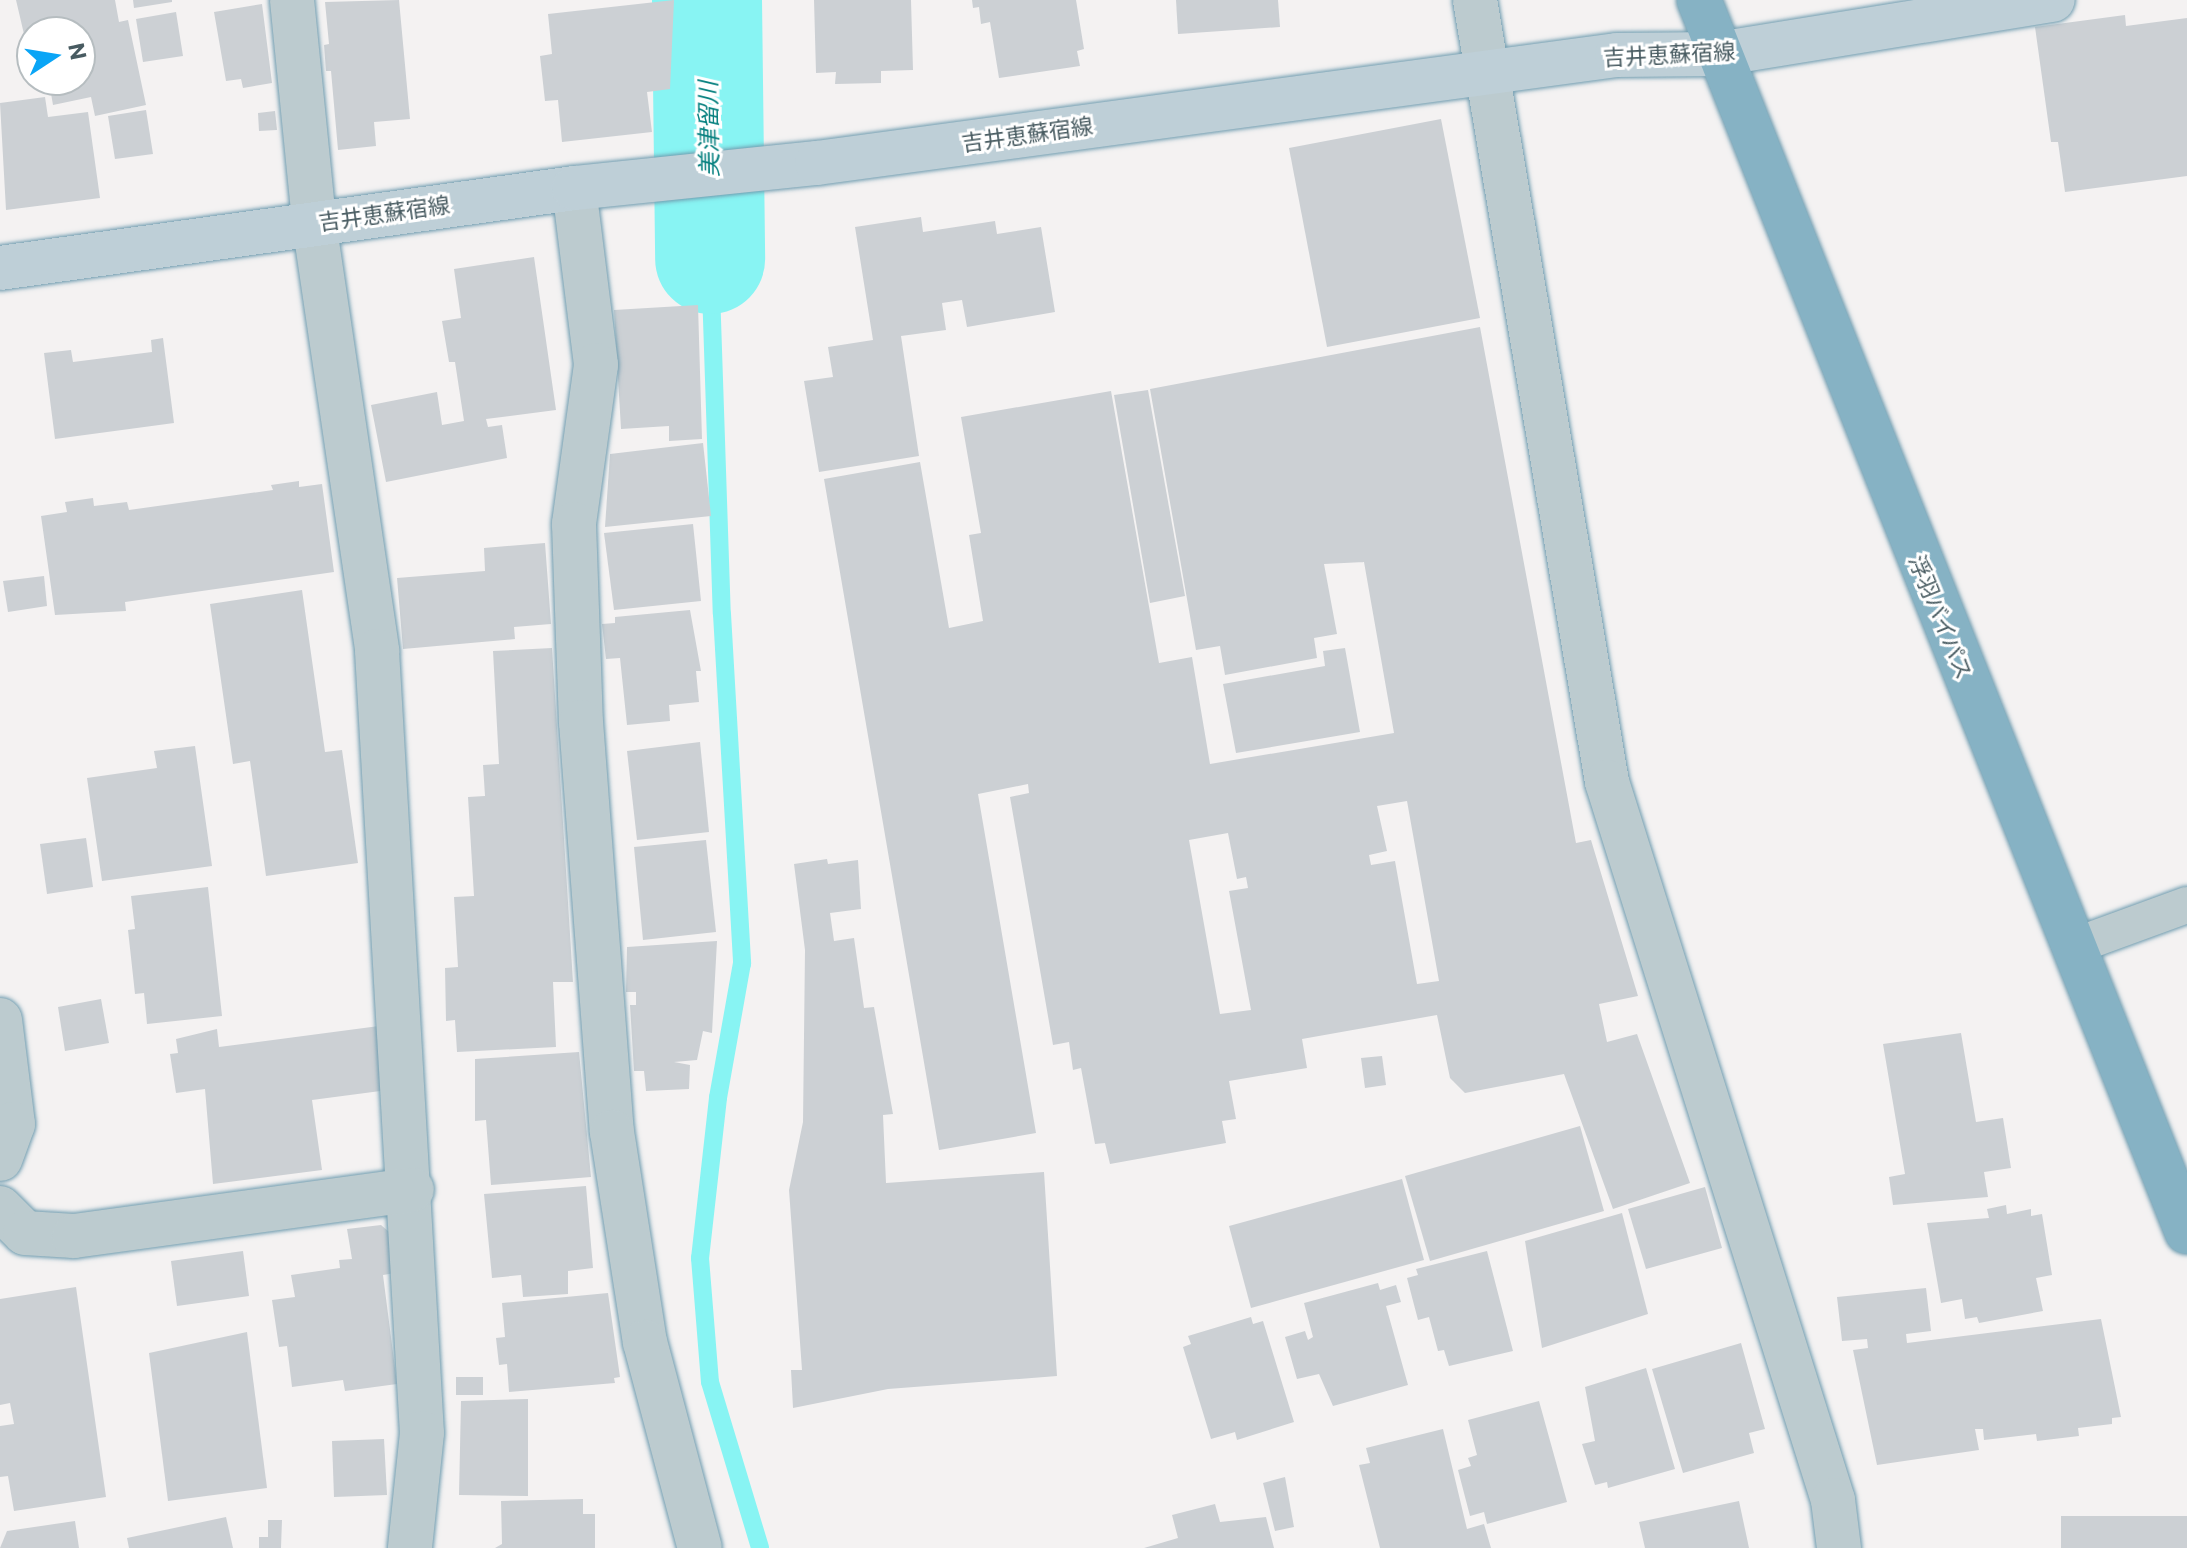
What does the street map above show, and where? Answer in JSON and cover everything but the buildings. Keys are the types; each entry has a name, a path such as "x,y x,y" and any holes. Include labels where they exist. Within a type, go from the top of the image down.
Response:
{"highway":[{"name":"浮羽バイパス","path":"1699,0 2187,1232"}],"main road":[{"name":"吉井恵蘇宿線","path":"0,268 314,222 656,177 817,163 1617,55 1718,54 2053,0"}],"street":[{"path":"292,0 314,222 377,651 412,1190 422,1433 410,1548"},
{"path":"1475,0 1607,782 1824,1471 1839,1548"},
{"path":"574,188 596,365 574,524 581,722 612,1132 645,1342 700,1548"},
{"path":"0,1020 13,1124 0,1159"},
{"path":"0,1208 25,1233 74,1236 412,1190"}],"lane":[{"path":"2072,947 2187,905"}],"waterway":[{"name":"美津留川","path":"707,0 710,259"},
{"path":"710,259 722,614 742,963 718,1098 700,1258 710,1382 760,1548"}]}
